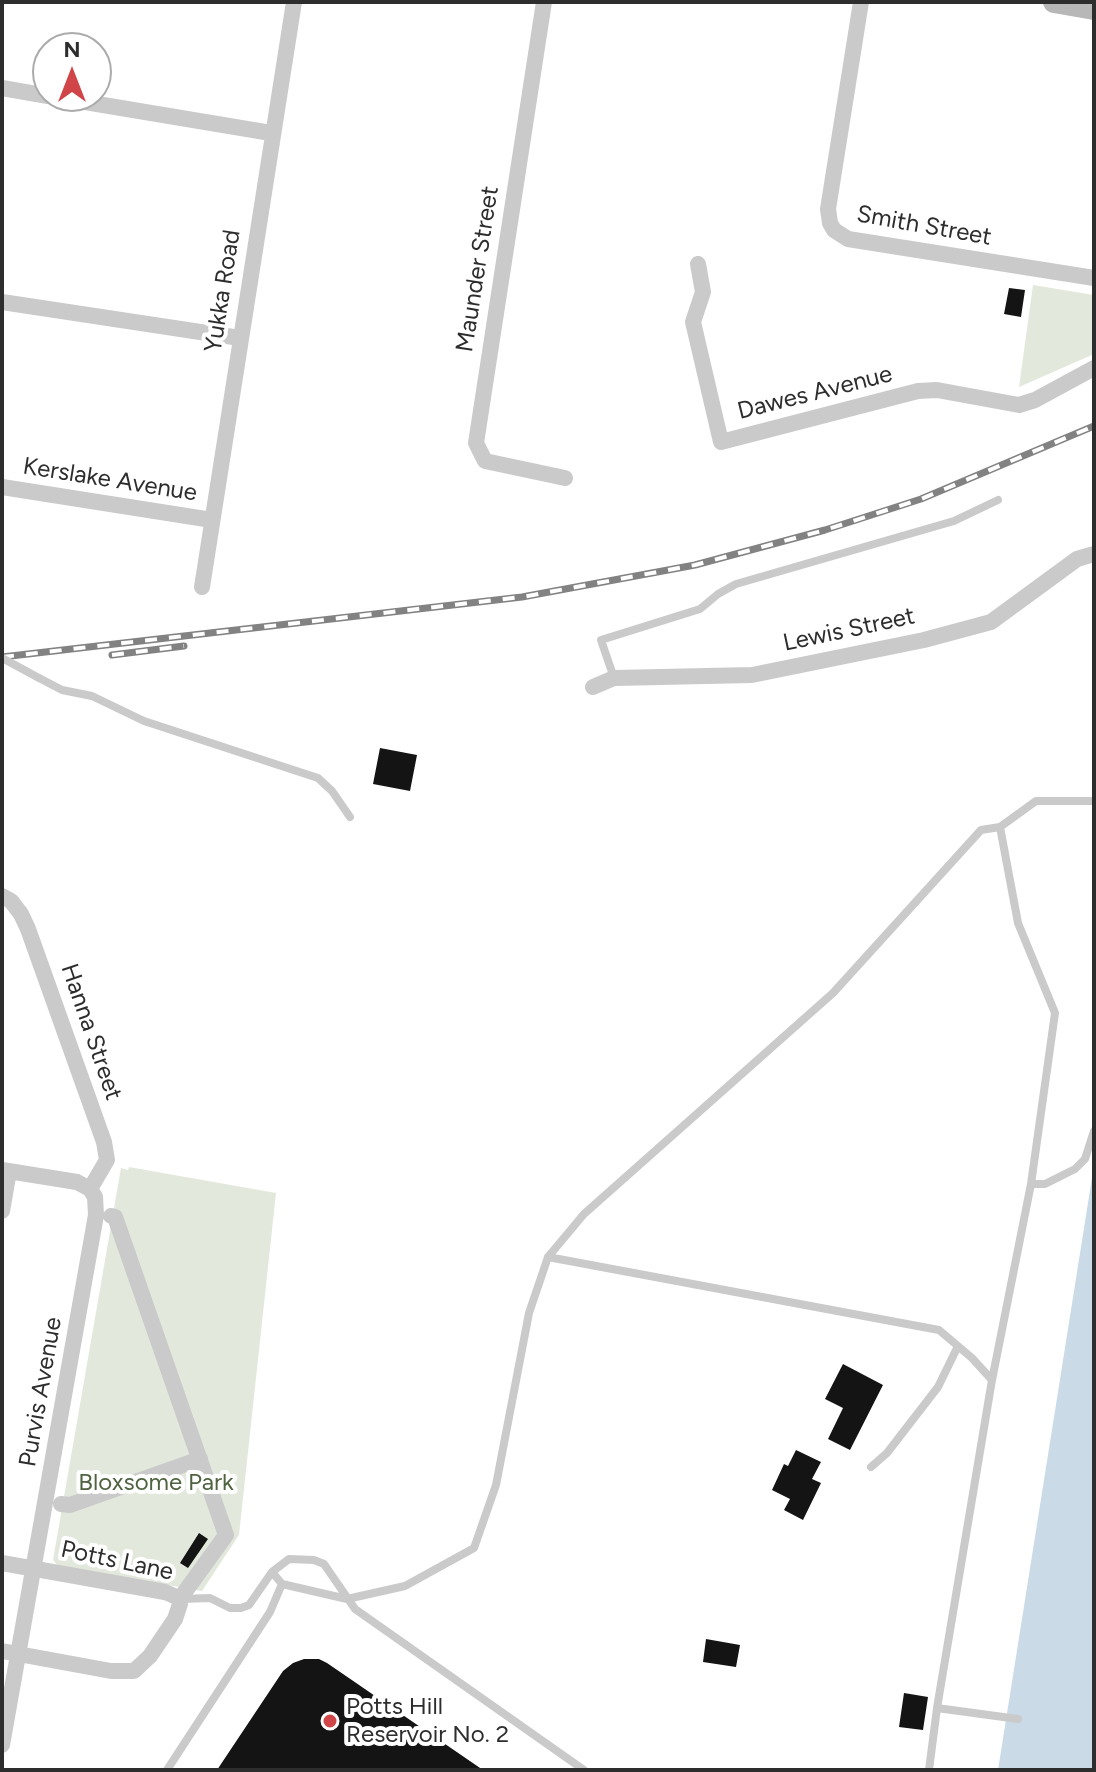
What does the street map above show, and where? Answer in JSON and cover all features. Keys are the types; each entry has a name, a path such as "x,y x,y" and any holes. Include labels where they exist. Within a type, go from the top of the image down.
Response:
{"main road":[{"path":"1054,2 1094,9"}],"street":[{"name":"Yukka Road","path":"202,587 294,2"},
{"name":"Maunder Street","path":"544,2 476,443 485,461 565,478"},
{"name":"Smith Street","path":"861,2 828,209 834,230 848,239 1094,278"},
{"path":"2,88 32,93"},
{"path":"112,107 271,133"},
{"name":"Dawes Avenue","path":"698,264 703,292 693,322 721,442 918,391 937,390 1019,405 1035,400 1094,368"},
{"path":"2,302 240,338"},
{"name":"Kerslake Avenue","path":"2,487 212,520"},
{"name":"Lewis Street","path":"593,687 614,678 752,675 991,622 1077,559 1094,554"},
{"name":"Hanna Street","path":"2,896 11,901 21,914 31,937 104,1142 107,1160 90,1189"},
{"path":"2,1211 6,1170 77,1182 90,1189"},
{"name":"Purvis Avenue","path":"2,1745 10,1653 34,1568 96,1215 95,1197 90,1189"},
{"path":"111,1216 115,1217 200,1459 216,1487 226,1535 179,1600"},
{"path":"61,1504 70,1505 200,1459"},
{"name":"Potts Lane","path":"2,1563 165,1592 179,1600 179,1611 162,1638 134,1671 124,1672 10,1653"}],"lane":[{"path":"614,678 601,640 700,609 736,584 954,521 998,500"},
{"path":"2,658 62,690 92,696 144,721 318,778 332,791 350,817"},
{"path":"272,1572 282,1584 347,1599 405,1586 474,1548 496,1485 529,1313 548,1257 584,1214 833,993 981,830 1000,827 1036,801 1094,801"},
{"path":"929,1770 992,1380 1031,1184 1055,1013 1018,923 1000,827"},
{"path":"1031,1184 1045,1184 1075,1169 1085,1159 1094,1131"},
{"path":"548,1257 939,1330 992,1380"},
{"path":"871,1467 887,1453 938,1387 958,1346"},
{"path":"179,1600 188,1597 210,1598 230,1608 241,1608 249,1605 272,1572 289,1559 314,1560 324,1564 355,1609 584,1770"},
{"path":"167,1770 270,1612 282,1584"},
{"path":"937,1708 1018,1719"}],"green space":[{"path":"1033,285 1094,295 1094,354 1019,387"},
{"name":"Bloxsome Park","path":"129,1167 276,1193 239,1535 202,1591 58,1566 53,1560 121,1168 128,1170"}],"water":[{"path":"1094,1165 1094,1770 998,1770"}],"building":[{"path":"1009,288 1025,290 1021,317 1004,314"},
{"path":"380,748 417,755 410,791 373,784"},
{"path":"843,1364 883,1385 850,1450 828,1439 843,1408 825,1399"},
{"path":"796,1450 821,1462 812,1479 821,1483 803,1520 784,1510 790,1499 772,1490 784,1464 788,1466"},
{"path":"199,1533 208,1539 188,1568 180,1563"},
{"path":"706,1639 740,1645 736,1667 703,1662"},
{"name":"Potts Hill Reservoir No. 2","path":"304,1659 319,1659 327,1663 483,1770 217,1770 283,1671"},
{"path":"904,1693 928,1697 923,1730 899,1727"}],"railway":[{"path":"2,657 522,597 695,565 825,530 921,499 1094,426"},
{"path":"112,655 184,646"}],"place":[{"name":"Potts Hill Reservoir No. 2","path":"330,1721"}]}
